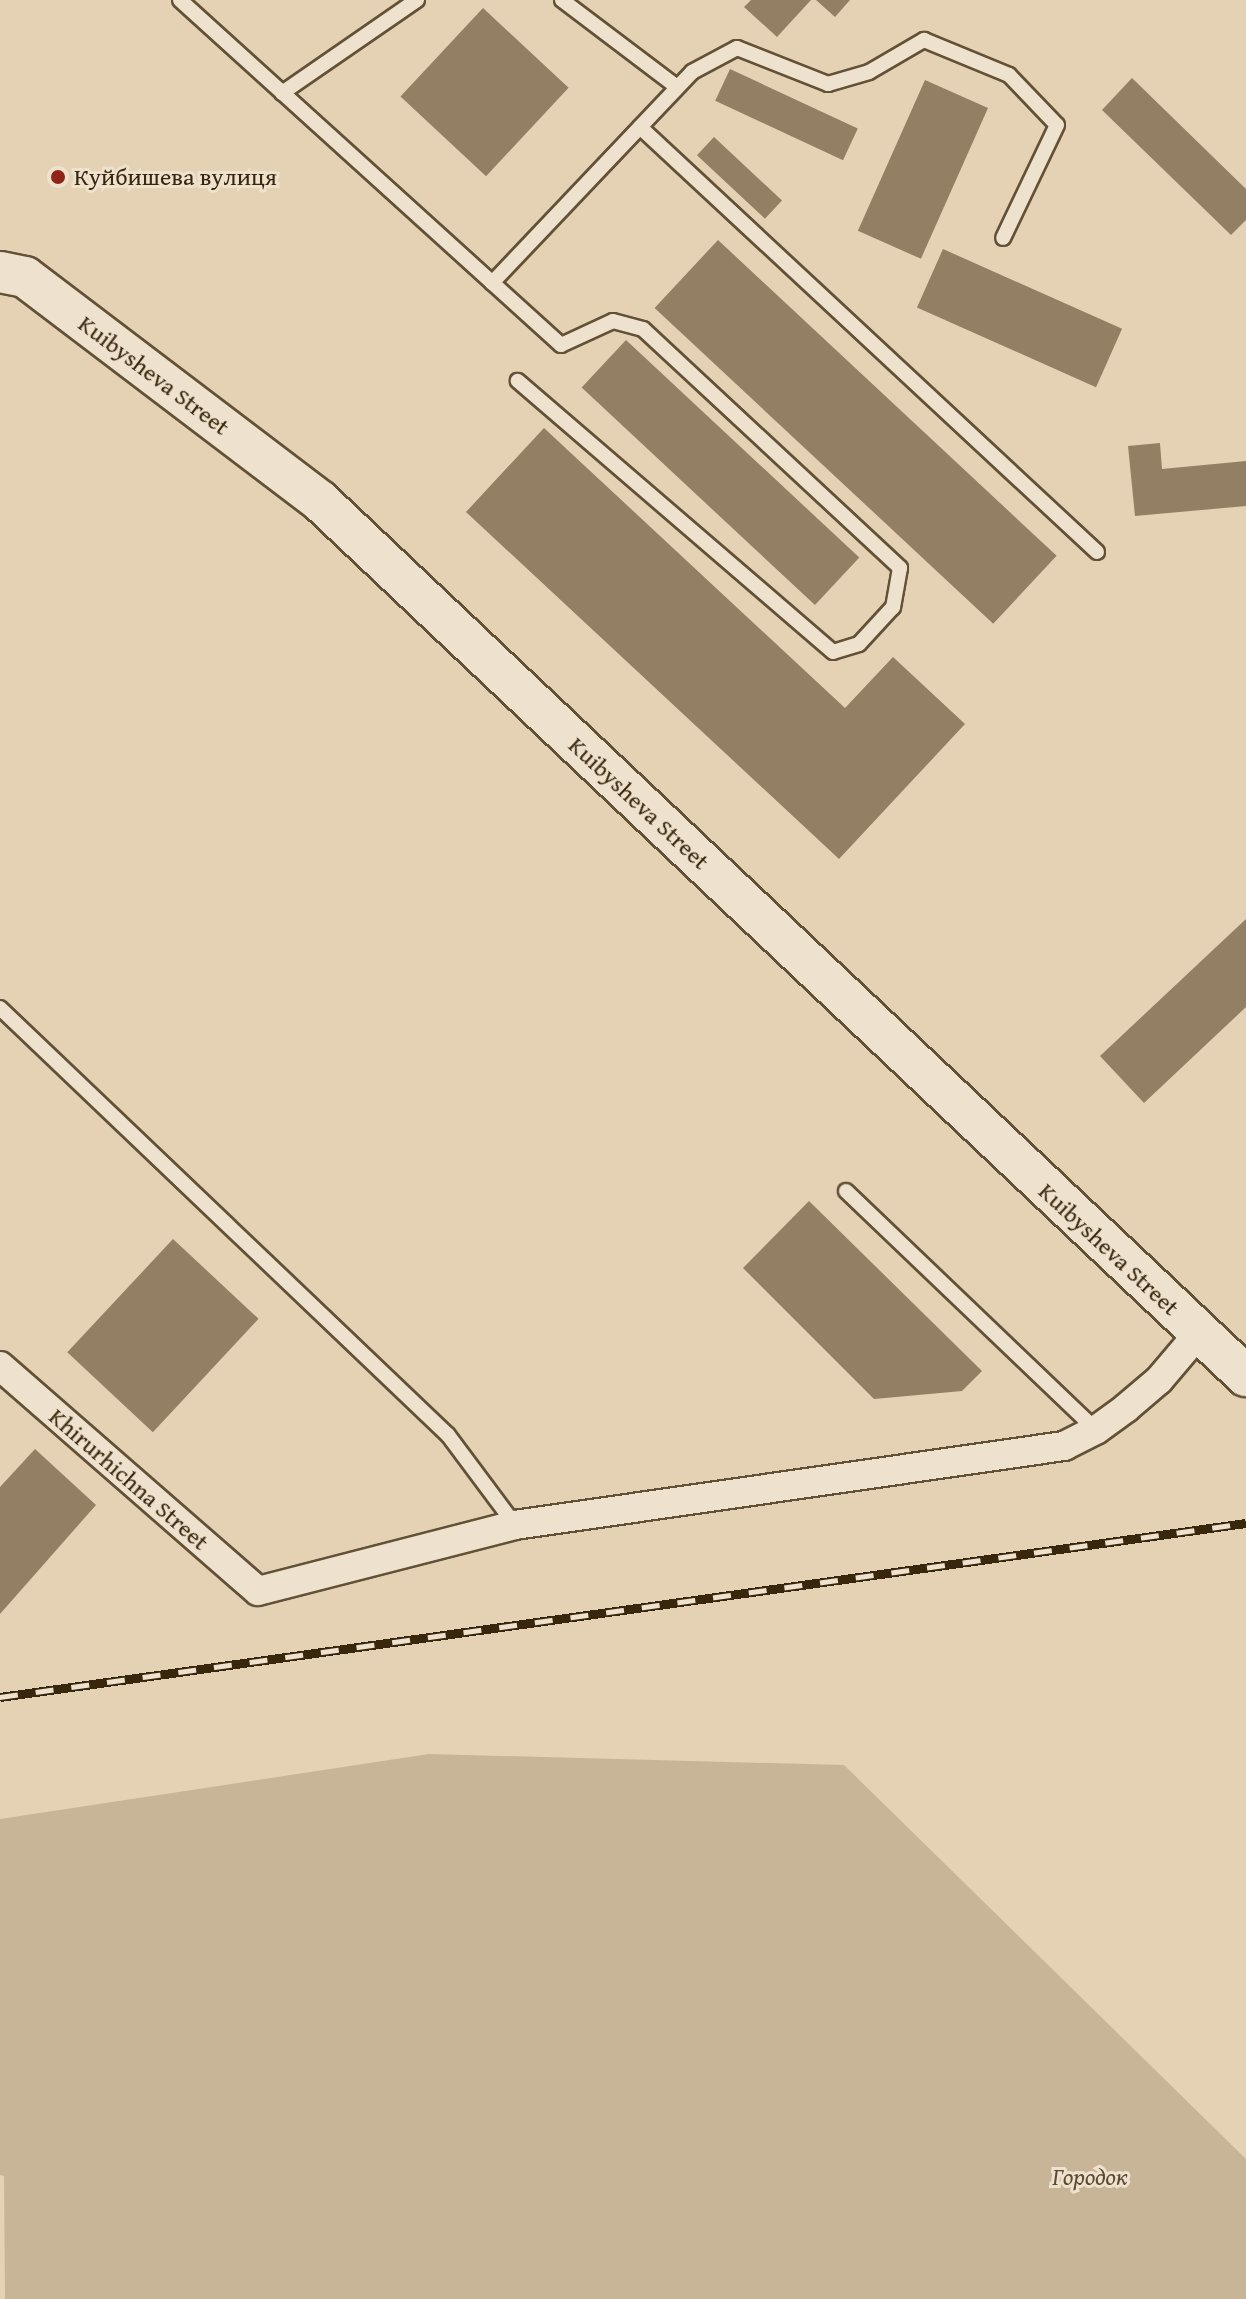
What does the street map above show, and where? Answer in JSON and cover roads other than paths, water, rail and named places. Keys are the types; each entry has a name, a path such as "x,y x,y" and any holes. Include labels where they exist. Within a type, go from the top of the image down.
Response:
{"main road":[{"name":"Kuibysheva Street","path":"0,272 25,277 320,501 1198,1334 1246,1376"}],"street":[{"path":"515,1525 1064,1446 1096,1430 1159,1380 1198,1334"},
{"name":"Khirurhichna Street","path":"0,1366 258,1591 515,1525"}],"lane":[{"path":"180,0 561,345 613,321 643,329 900,568 893,607 859,644 833,652 518,381"},
{"path":"282,93 417,0"},
{"path":"562,0 677,87"},
{"path":"492,283 692,72 737,48 828,84 869,72 924,40 1009,75 1057,125 1003,238"},
{"path":"640,127 1097,552"},
{"path":"0,1008 448,1435 515,1525"},
{"path":"846,1191 1096,1430"}],"railway":[{"path":"0,1697 1246,1523"}],"place":[{"name":"Куйбишева вулиця","path":"58,177"}],"park label":[{"name":"Городок","path":"1090,2177"}]}
